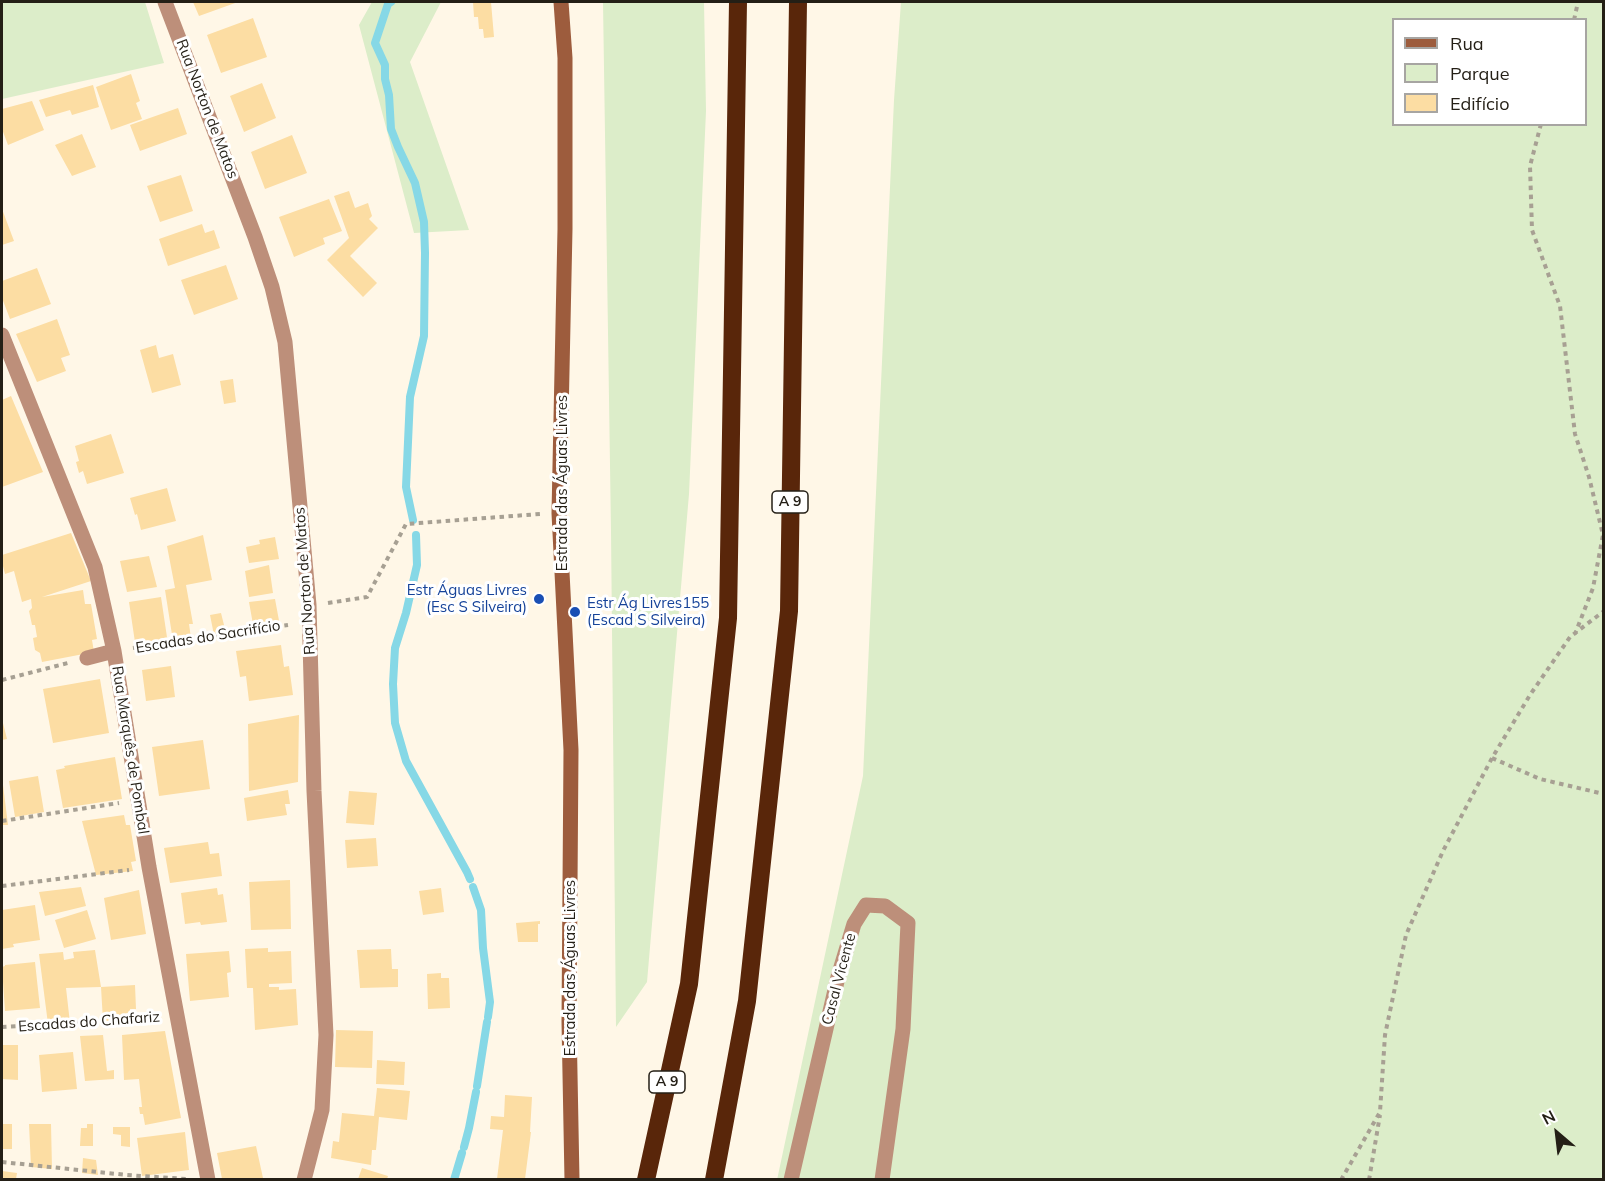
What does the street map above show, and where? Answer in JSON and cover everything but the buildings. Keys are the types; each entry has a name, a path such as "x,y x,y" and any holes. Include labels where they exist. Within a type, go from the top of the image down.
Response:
{"highway":[{"name":"A 9","path":"646,1179 689,984 728,618 738,2"},
{"name":"A 9","path":"714,1179 747,1001 789,611 798,2"}],"street":[{"name":"Rua Norton de Matos","path":"165,2 255,237 272,287 285,342 309,605 314,791 326,1035 322,1110 304,1179"},
{"name":"Estrada das Águas Livres","path":"561,2 565,58 565,218 559,513 571,750 568,1022 572,1179"},
{"name":"Rua Marquês de Pombal","path":"2,335 95,567 114,651 131,802 142,868 177,1016 208,1179"},
{"name":"Escadas do Sacrifício","path":"87,658 114,651"},
{"name":"Casal Vicente","path":"791,1179 838,976 854,924 866,905 885,906 908,923 903,1029 882,1179"},
{"name":"Escadas do Chafariz","path":"161,1017 177,1016"}],"path":[{"path":"1574,18 1578,2"},
{"path":"1540,126 1530,166 1532,230 1560,306 1575,434 1589,477 1603,535 1593,588 1574,634"},
{"path":"309,605 367,597 406,524 559,513"},
{"path":"1369,1179 1380,1112 1385,1035 1406,935 1443,851 1492,758 1530,695 1570,637 1604,611"},
{"name":"Escadas do Sacrifício","path":"114,651 309,621"},
{"path":"2,680 87,658"},
{"path":"1492,758 1540,778 1604,794"},
{"path":"2,821 131,802"},
{"path":"2,886 142,868"},
{"name":"Escadas do Chafariz","path":"2,1027 161,1017"},
{"path":"1341,1179 1380,1112"},
{"path":"2,1162 190,1179"}],"green space":[{"path":"2,2 145,2 164,63 2,99"},
{"path":"372,2 441,2 410,62 469,230 414,233 359,25"},
{"path":"603,2 704,2 706,111 689,494 647,982 616,1027 611,531"},
{"path":"901,2 1603,2 1603,1179 777,1180 863,776 894,100"}],"waterway":[{"path":"391,2 388,4 375,43 385,65 391,129 415,183 424,222 424,336 410,397 406,487 413,520"},
{"path":"416,535 417,565 395,648 393,684 395,723 406,761 470,879"},
{"path":"473,887 481,910 490,1002 488,1017"},
{"path":"477,1086 487,1022"},
{"path":"464,1147 476,1092"},
{"path":"454,1180 462,1153"}],"place":[{"name":"Estr Águas Livres (Esc S Silveira)","path":"539,599"},
{"name":"Estr Ág Livres155 (Escad S Silveira)","path":"575,612"}]}
